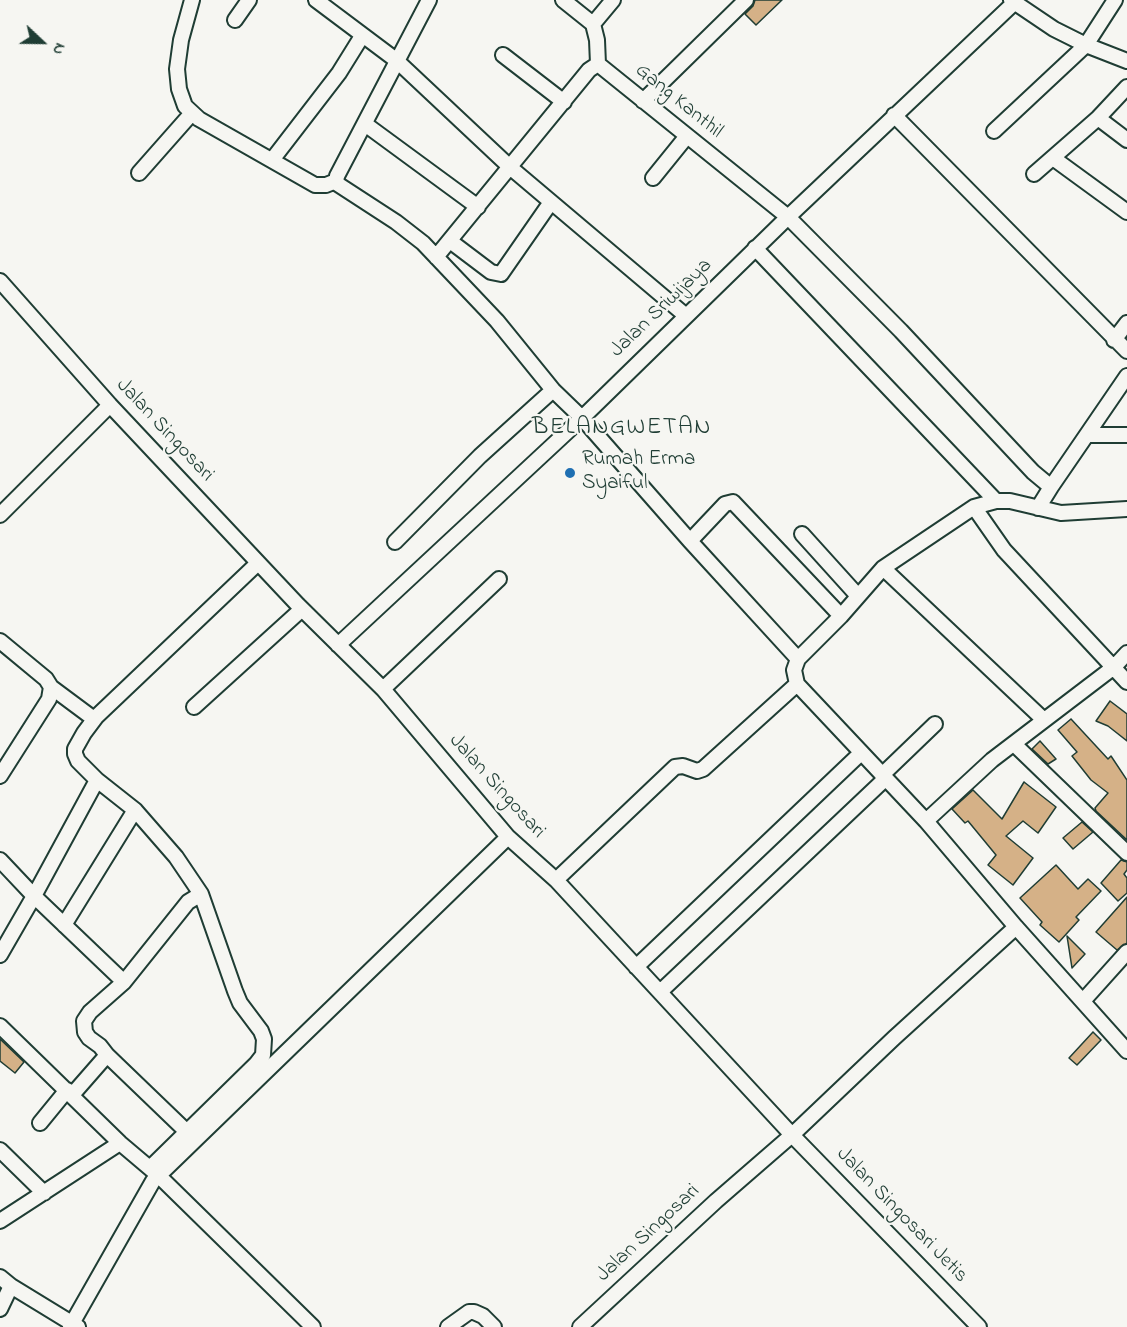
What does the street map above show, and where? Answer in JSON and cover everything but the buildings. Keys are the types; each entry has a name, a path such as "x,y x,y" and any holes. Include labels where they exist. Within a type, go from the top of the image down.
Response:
{"street":[{"path":"192,0 181,40 177,69 179,88 185,106 199,119 315,185 326,185 336,181"},
{"path":"235,20 249,0"},
{"path":"316,0 396,60 511,168 685,315"},
{"path":"429,0 336,176 336,181 423,243 497,321 553,390 582,418 798,659"},
{"path":"436,257 590,70 598,64 597,40 593,24 563,0"},
{"path":"593,24 613,0"},
{"path":"643,101 746,0"},
{"path":"994,131 1086,45 1115,0"},
{"path":"1012,2 1054,29 1086,45 1127,61"},
{"name":"Jalan Sriwijaya","path":"338,645 582,418 685,315 1012,2"},
{"path":"272,160 339,73 362,36"},
{"path":"503,55 564,102"},
{"name":"Gang Kanthil","path":"598,64 788,216 1051,487"},
{"path":"1034,174 1098,118 1127,87"},
{"path":"139,173 192,113"},
{"path":"894,116 1127,351"},
{"path":"1098,118 1127,140"},
{"path":"365,124 478,207"},
{"path":"653,177 687,135"},
{"path":"1053,158 1127,212"},
{"path":"450,241 491,272 501,274 551,202"},
{"path":"755,248 996,501"},
{"name":"Jalan Singosari","path":"0,281 110,405 302,609 383,689 508,837 556,880 792,1135 716,1201 581,1327"},
{"path":"1114,340 1127,323"},
{"path":"1038,508 1127,376"},
{"path":"395,542 480,456 553,390"},
{"path":"0,515 110,405"},
{"path":"1088,435 1127,435"},
{"path":"1127,509 1061,513 1010,501 996,501 974,507 883,568 841,616 798,659 794,670 798,684 926,821 1127,1052"},
{"path":"690,541 725,504 733,502 841,616"},
{"path":"974,507 1004,550 1127,682"},
{"path":"802,534 858,596"},
{"path":"0,1308 5,1282 73,1326 153,1181 154,1172 186,1131 256,1065 263,1055 265,1047 261,1031 240,1003 201,894 176,857 135,810 97,780 78,761 75,754 84,733 94,719 258,562"},
{"path":"883,568 1044,720"},
{"path":"383,689 500,579"},
{"path":"194,708 302,609"},
{"path":"0,641 46,680 51,687 94,719"},
{"path":"926,821 992,760 1114,668 1127,653"},
{"path":"556,880 675,767 683,766 696,771 703,769 798,684"},
{"path":"0,776 49,699 51,687"},
{"path":"660,992 935,724"},
{"path":"1014,744 1127,853"},
{"path":"636,967 861,753"},
{"path":"0,955 97,780"},
{"path":"64,925 135,810"},
{"path":"154,1172 508,837"},
{"path":"0,860 34,896 124,982"},
{"path":"186,1131 100,1046 89,1038 85,1032 84,1021 90,1011 124,982 188,902 201,894"},
{"path":"792,1135 1016,927"},
{"path":"1083,1001 1127,952"},
{"path":"0,1026 120,1143 154,1172 312,1327"},
{"path":"40,1123 107,1055"},
{"name":"Jalan Singosari Jetis","path":"792,1135 979,1327"},
{"path":"0,1221 120,1143"},
{"path":"0,1149 44,1193"},
{"path":"448,1327 469,1312 474,1312 483,1316 494,1327"}],"place":[{"name":"Rumah Erma Syaiful","path":"570,473"}],"district":[{"name":"BELANGWETAN","path":"622,429"}]}
